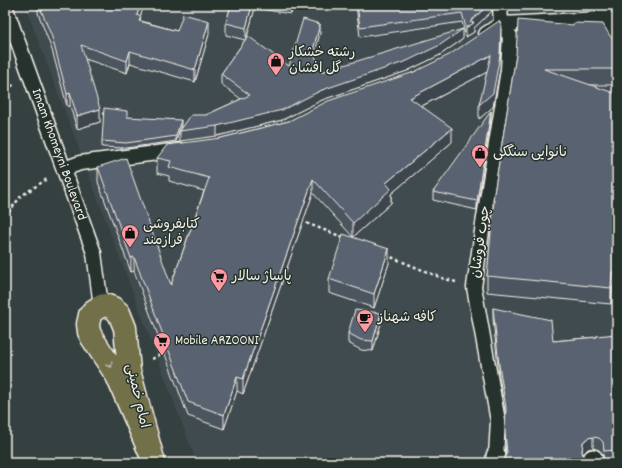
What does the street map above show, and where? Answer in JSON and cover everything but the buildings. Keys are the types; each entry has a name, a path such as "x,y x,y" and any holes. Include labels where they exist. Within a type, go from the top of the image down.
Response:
{"main road":[{"name":"امام خمینی","path":"101,306 105,305 113,308 119,313 126,328 129,371 153,460"},
{"path":"101,306 90,315 88,324 89,332 117,376 153,460"}],"street":[{"path":"500,5 501,24"},
{"path":"606,5 601,19 617,47"},
{"name":"Imam Khomeyni Boulevard","path":"5,6 94,253 101,306"},
{"path":"476,40 501,24 601,19 617,20"},
{"name":"چوب فروشان","path":"496,459 498,421 474,287 508,70 510,36 501,24"},
{"path":"64,168 80,162 194,148"}],"path":[{"path":"5,217 21,196 64,168"},
{"path":"299,220 349,240"},
{"path":"385,255 442,278 474,287"},
{"path":"152,359 168,351"}],"shaded area":[{"path":"25,5 617,5 617,463 197,463"}],"place":[{"name":"رشته خشکار گل افشان","path":"276,76"},
{"name":"نانوایی سنگکی","path":"480,168"},
{"name":"کتابفروشی فرازمند","path":"130,248"},
{"name":"پاساژ سالار","path":"219,292"},
{"name":"کافه شهناز","path":"365,333"},
{"name":"Mobile ARZOONI","path":"162,356"}]}
